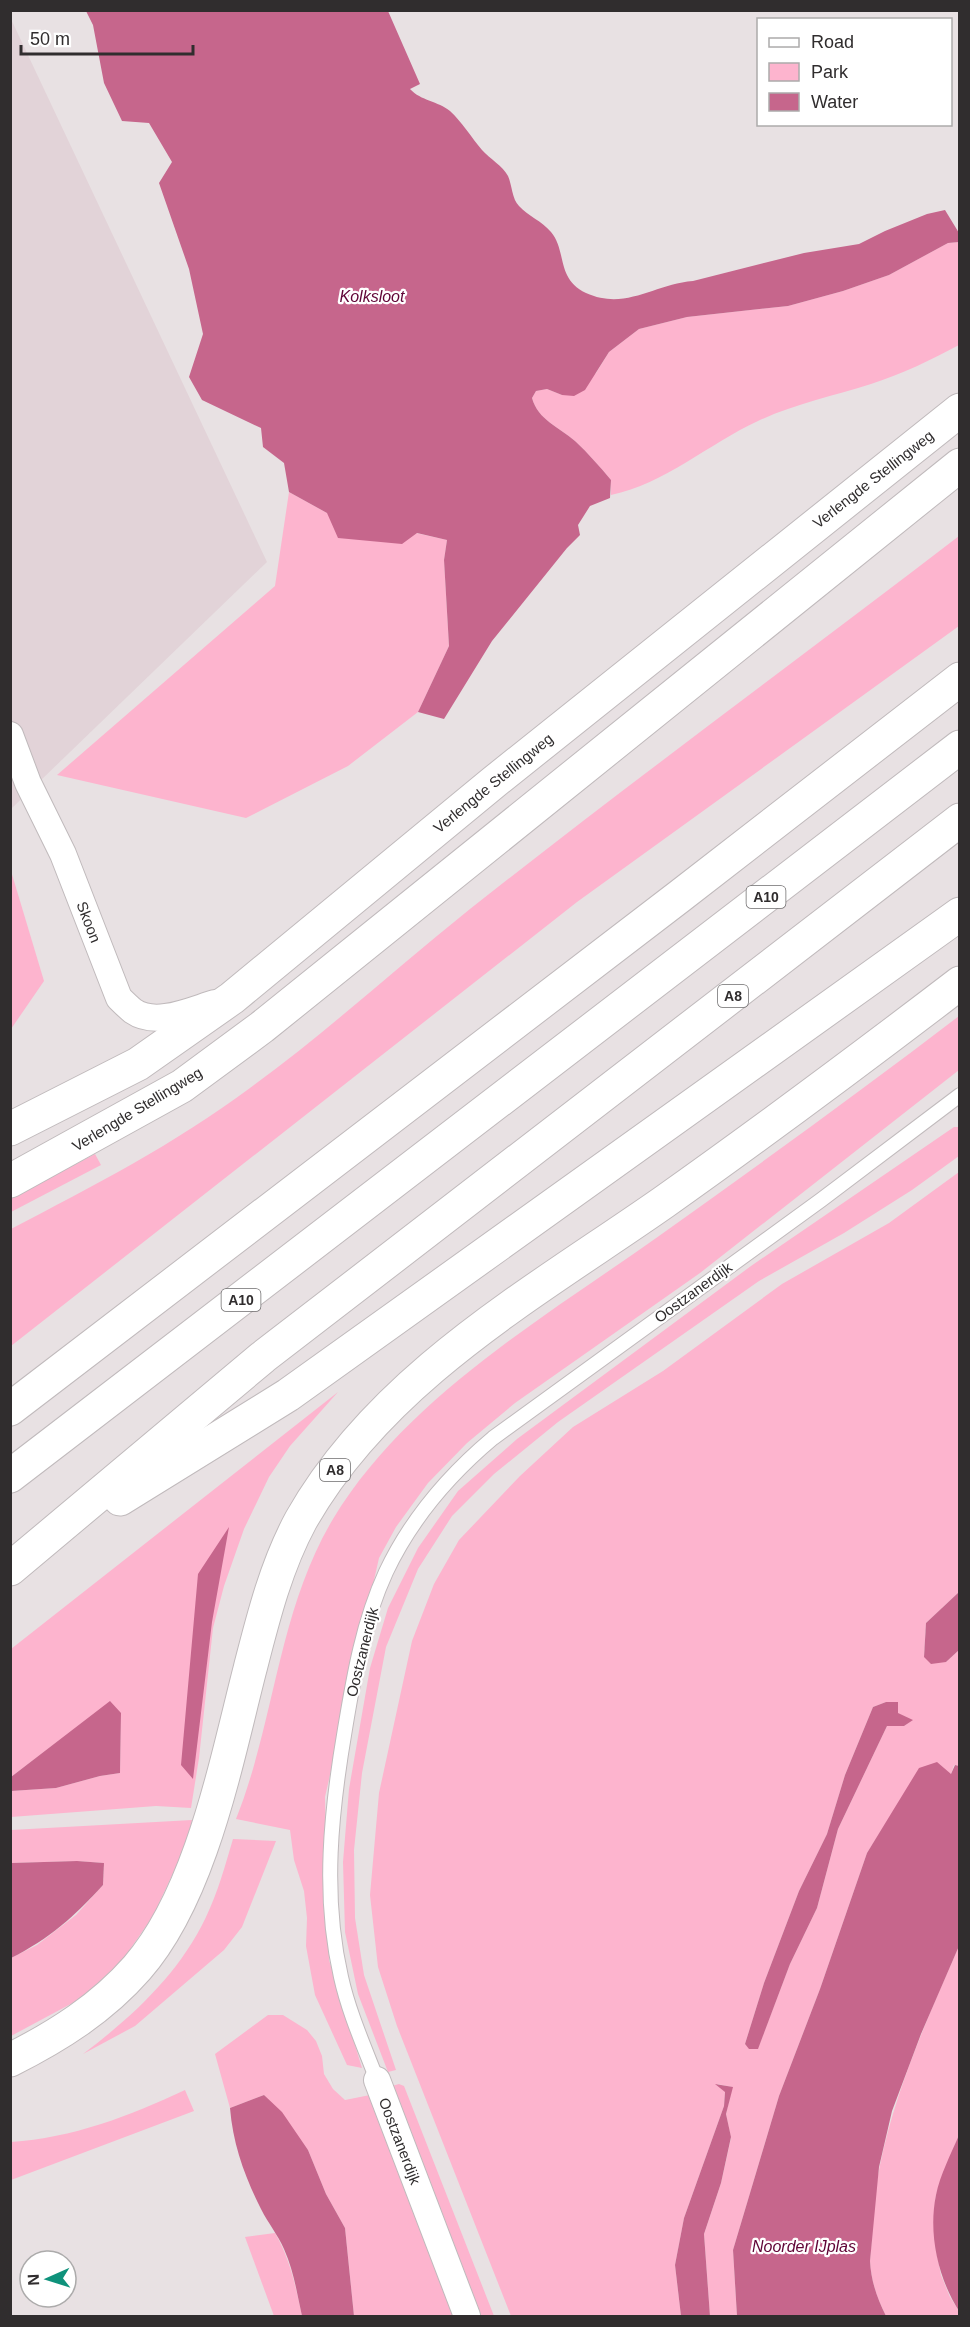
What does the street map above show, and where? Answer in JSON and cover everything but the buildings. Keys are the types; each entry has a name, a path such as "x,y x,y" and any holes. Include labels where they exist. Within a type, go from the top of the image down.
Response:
{"main road":[{"name":"Verlengde Stellingweg","path":"10,1129 138,1064 232,998 546,740 960,410"},
{"name":"Verlengde Stellingweg","path":"10,1181 182,1086 262,1027 960,465"},
{"path":"10,1409 960,679"},
{"name":"A10","path":"10,1476 960,747"},
{"name":"A8","path":"17,1564 263,1357 960,820"},
{"name":"A8","path":"17,1564 288,1395 960,914"},
{"name":"A8","path":"17,2055 66,2029 99,2005 138,1967 162,1934 186,1885 206,1834 257,1639 280,1565 301,1521 323,1486 374,1421 433,1366 496,1318 714,1167 960,983"},
{"path":"10,1380 78,1330 217,1250"}],"street":[{"name":"Skoon","path":"10,735 28,783 63,854 119,998 134,1011 147,1017 169,1017 232,998"},
{"name":"Oostzanerdijk","path":"377,2080 466,2316"}],"lane":[{"name":"Oostzanerdijk","path":"377,2080 349,2006 341,1977 334,1943 329,1857 339,1761 361,1645 377,1594 403,1542 422,1512 449,1479 493,1438 821,1200 960,1095"}],"shaded area":[{"path":"10,17 267,562 11,809 10,809"}],"green space":[{"path":"959,242 959,345 894,376 800,405 758,421 668,473 631,490 611,495 611,480 575,441 544,418 535,406 532,398 536,391 547,389 562,395 596,373 609,352 639,329 687,317 788,306 889,275 948,243"},
{"path":"289,492 327,513 447,540 444,560 449,646 418,712 348,766 246,818 57,775 275,586"},
{"path":"959,536 959,626 577,902 11,1346 11,1229 163,1146 250,1088 306,1045 442,931"},
{"path":"11,871 44,981 10,1029"},
{"path":"959,1016 959,1070 700,1273 515,1403 467,1443 428,1483 396,1527 379,1558 325,1797 329,1960 362,2068 347,2065 315,1995 306,1946 307,1918 304,1891 294,1860 290,1830 236,1819 260,1744 288,1629 300,1591 333,1519 364,1475 399,1435 481,1362 772,1155"},
{"path":"954,1127 959,1127 959,1156 912,1190 844,1233 759,1281 558,1422 494,1474 452,1516 418,1569 386,1647 362,1773 354,1850 355,1918 364,1975 396,2070 388,2072 358,1994 345,1932 343,1862 349,1789 370,1668 388,1608 418,1548 458,1491 517,1439 751,1266"},
{"path":"95,1154 101,1165 11,1212 11,1198"},
{"path":"959,1172 959,1592 926,1623 924,1657 946,1662 959,1650 959,1766 954,1765 951,1774 884,1826 867,1853 820,1989 779,2096 733,2250 737,2316 710,2316 704,2234 721,2183 731,2138 726,2114 732,2087 717,2084 725,2091 724,2106 684,2218 675,2265 681,2316 511,2316 397,2026 378,1967 370,1895 379,1793 412,1641 434,1584 459,1540 520,1476 573,1427 663,1371 782,1284 889,1223","holes":["886,1702 897,1713 912,1720 904,1726 887,1726 838,1829 817,1908 790,1964 758,2048 750,2049 745,2044 764,1983 799,1891 827,1834 845,1775 873,1707"]},
{"path":"338,1392 290,1446 269,1477 244,1529 224,1586 213,1628 199,1758 191,1808 156,1806 11,1817 11,1791 56,1788 120,1773 121,1713 94,1714 11,1777 11,1649"},
{"path":"192,1820 190,1837 153,1916 122,1961 80,1999 11,2036 11,1958 37,1945 76,1915 103,1885 104,1863 77,1861 11,1863 11,1830"},
{"path":"233,1839 276,1841 242,1927 224,1950 135,2026 83,2054 153,1993 182,1957 195,1938 210,1908"},
{"path":"959,1946 959,2135 936,2195 934,2215 935,2245 941,2275 959,2311 959,2316 886,2316 875,2289 870,2261 878,2177 887,2136 904,2081"},
{"path":"268,2015 283,2015 307,2030 316,2041 322,2056 324,2074 333,2089 345,2100 370,2095 458,2316 354,2316 345,2228 326,2194 308,2150 264,2095 230,2108 215,2054"},
{"path":"399,2084 404,2086 494,2316 480,2316 392,2086"},
{"path":"185,2090 194,2111 11,2180 11,2142 78,2131 143,2109"},
{"path":"275,2233 289,2263 302,2316 274,2316 245,2237"}],"water":[{"name":"Kolksloot","path":"86,11 388,11 420,84 410,89 450,111 482,150 506,172 519,206 551,232 556,240 570,280 586,293 600,298 627,298 804,253 859,244 927,214 945,210 959,233 959,242 948,243 889,275 788,306 687,317 639,329 609,352 585,390 574,396 562,395 547,389 536,391 532,398 544,418 575,441 611,480 610,498 590,506 578,525 580,535 492,641 444,719 418,712 449,646 444,560 447,540 417,533 402,544 338,538 327,513 289,492 284,463 263,447 261,428 202,400 189,377 203,334 189,269 159,183 172,162 149,123 122,121 104,83 93,25"},
{"path":"229,1527 212,1622 193,1779 181,1765 198,1574"},
{"path":"959,1592 959,1650 946,1662 931,1664 924,1657 926,1623"},
{"path":"110,1701 121,1713 120,1773 56,1788 11,1791 11,1777"},
{"path":"886,1702 898,1702 898,1713 913,1720 904,1726 887,1726 838,1829 817,1908 790,1964 758,2049 749,2049 745,2044 764,1983 799,1891 827,1834 845,1775 873,1707"},
{"name":"Noorder IJplas","path":"937,1762 951,1774 955,1765 959,1766 959,1946 921,2034 892,2111 879,2167 870,2261 875,2289 886,2316 737,2316 733,2250 779,2096 820,1989 867,1853 919,1768"},
{"path":"77,1861 104,1863 103,1885 61,1926 11,1958 11,1863"},
{"path":"715,2084 733,2087 726,2114 731,2137 721,2183 704,2234 710,2316 681,2316 675,2265 684,2218 724,2106 725,2092"},
{"path":"264,2095 282,2112 308,2150 326,2194 345,2228 354,2316 302,2316 287,2257 250,2185 237,2148 232,2122 230,2108"},
{"path":"959,2135 959,2311 940,2270 933,2225 938,2187"}]}
